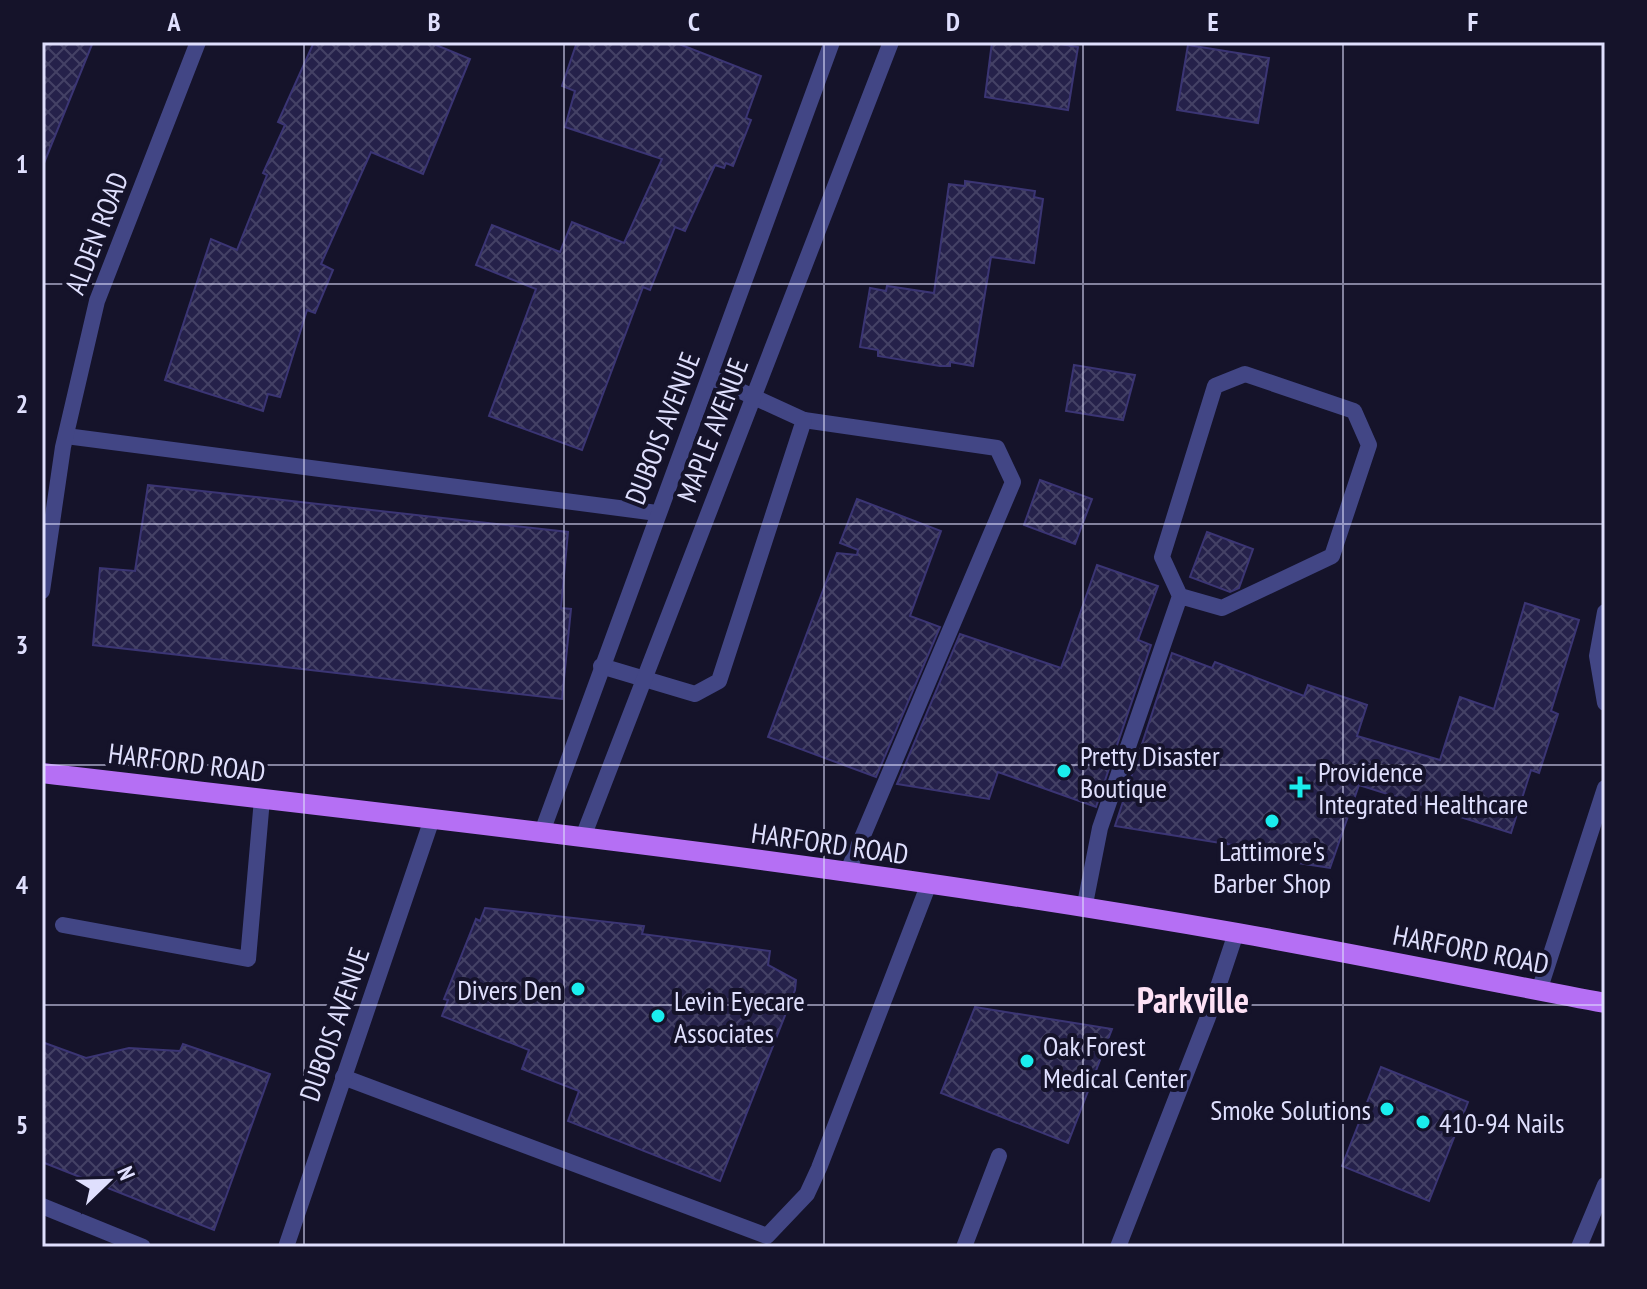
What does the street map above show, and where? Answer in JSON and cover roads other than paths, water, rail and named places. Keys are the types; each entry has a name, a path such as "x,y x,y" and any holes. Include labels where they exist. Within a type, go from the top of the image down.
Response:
{"main road":[{"name":"HARFORD ROAD","path":"42,773 583,837 847,873 1236,933 1605,1003"}],"street":[{"name":"ALDEN ROAD","path":"42,591 66,436 97,301 198,42"},
{"name":"DUBOIS AVENUE","path":"542,832 832,42"},
{"name":"MAPLE AVENUE","path":"583,837 891,42"},
{"path":"1084,909 1100,828 1180,596 1162,557 1215,386 1245,374 1354,411 1369,445 1332,556 1222,608 1180,596"},
{"path":"710,377 804,420 997,448 1013,482 847,873"},
{"path":"601,666 695,694 719,681 804,420"},
{"path":"66,436 657,513"},
{"path":"1605,612 1597,656 1605,703"},
{"path":"1539,991 1605,788"},
{"path":"63,925 248,959 262,799"},
{"name":"DUBOIS AVENUE","path":"286,1247 432,819"},
{"path":"343,1077 767,1236 807,1194 819,1168 928,886"},
{"path":"1118,1247 1208,1017 1236,933"},
{"path":"964,1247 999,1156"},
{"path":"1579,1247 1605,1185"},
{"path":"42,1206 143,1247"}],"place":[{"name":"Pretty Disaster Boutique","path":"1064,771"},
{"name":"Providence Integrated Healthcare","path":"1300,787"},
{"name":"Lattimore's Barber Shop","path":"1272,821"},
{"name":"Divers Den","path":"578,989"},
{"name":"Levin Eyecare Associates","path":"658,1016"},
{"name":"Oak Forest Medical Center","path":"1027,1061"},
{"name":"Smoke Solutions","path":"1387,1109"},
{"name":"410-94 Nails","path":"1423,1122"}],"district":[{"name":"Parkville","path":"1193,999"}]}
